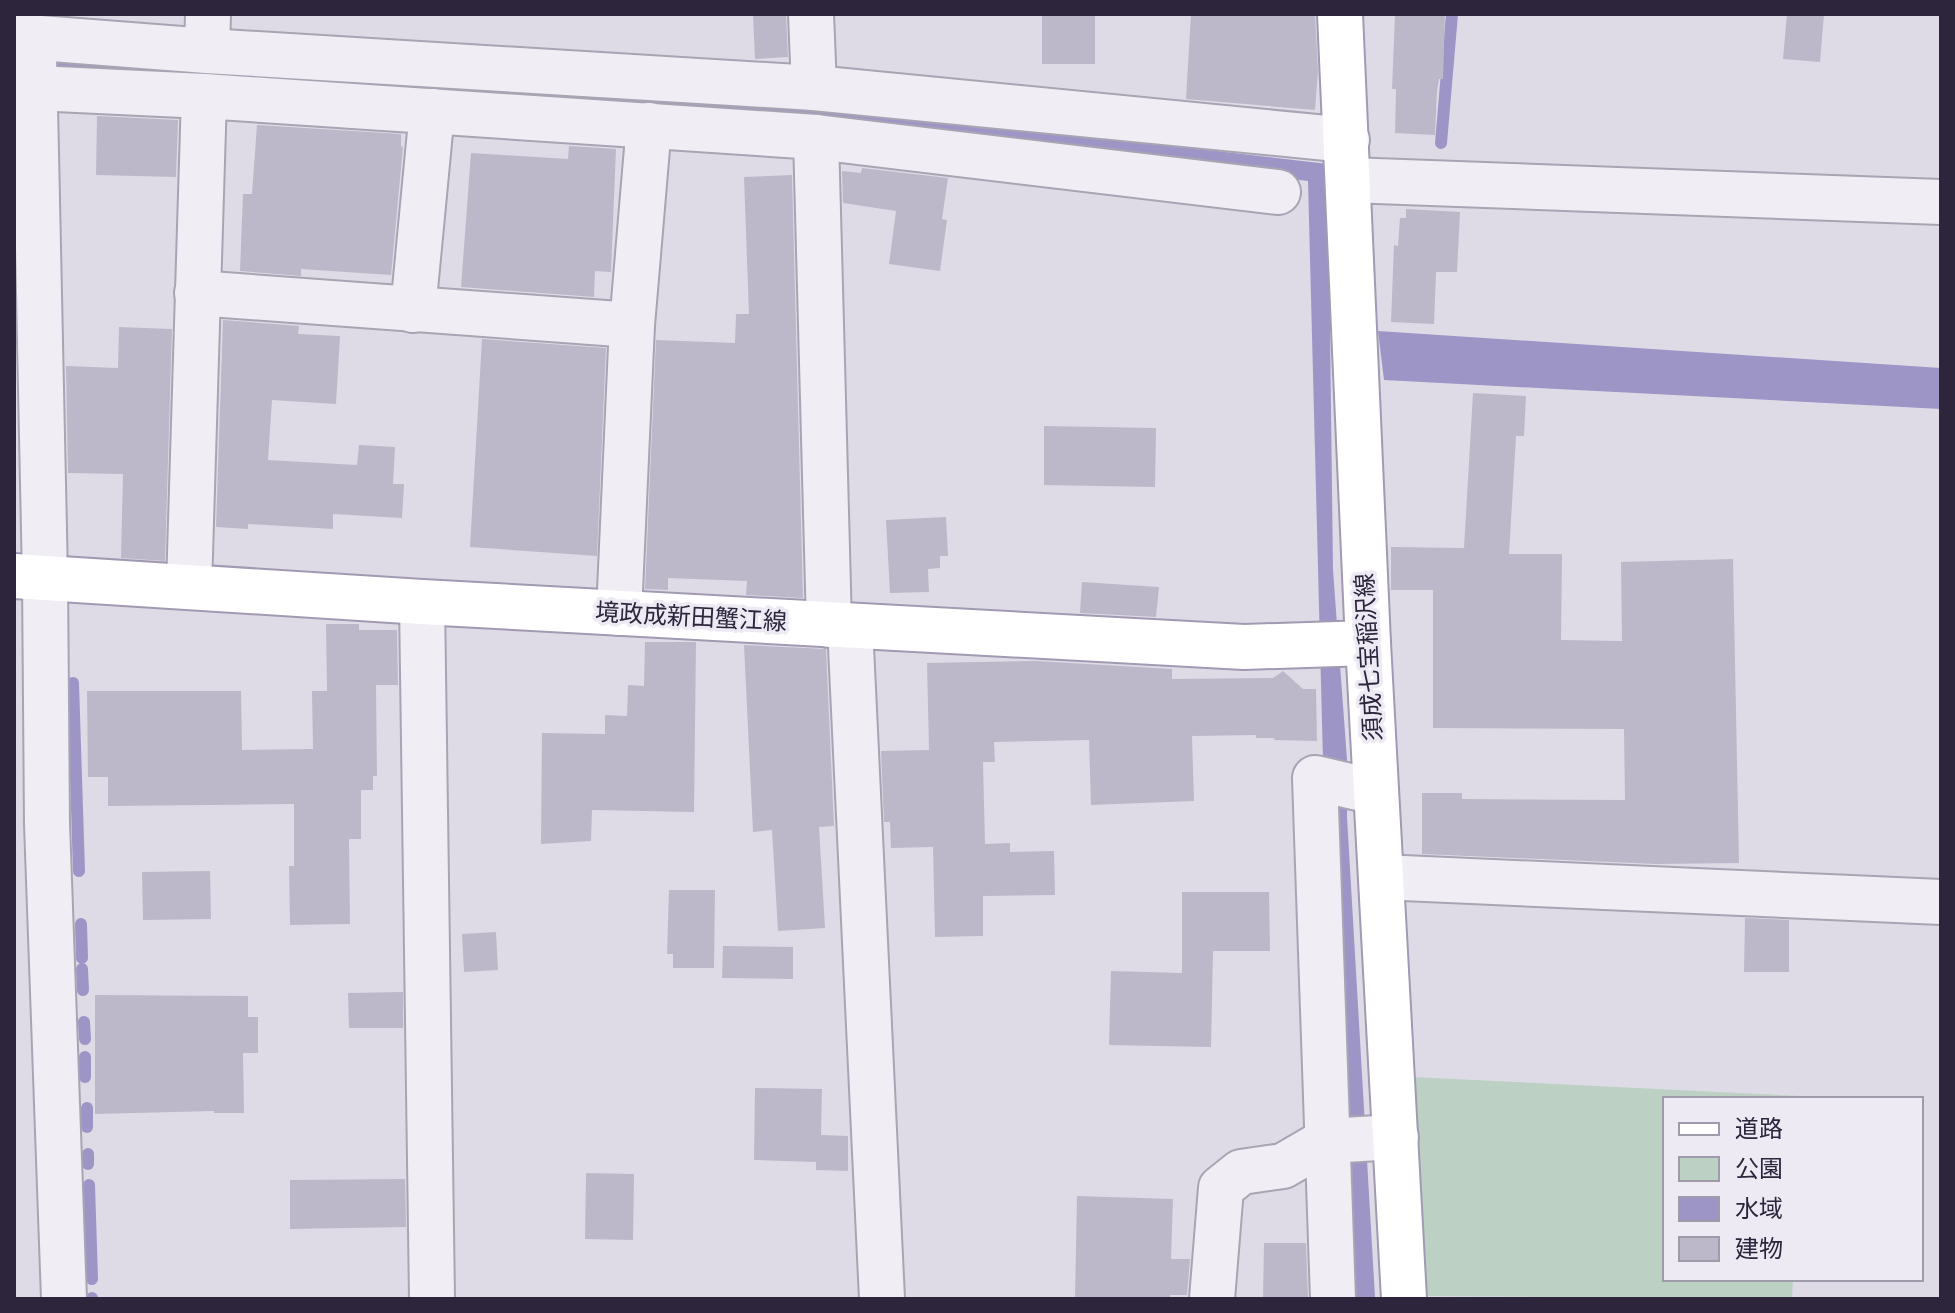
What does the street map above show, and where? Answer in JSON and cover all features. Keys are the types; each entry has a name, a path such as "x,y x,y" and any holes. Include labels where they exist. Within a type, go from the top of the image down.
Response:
{"main road":[{"name":"須成七宝稲沢線","path":"1340,14 1348,160 1339,644 1349,786 1381,877 1356,1139 1404,1299"},
{"name":"境政成新田蟹江線","path":"30,577 1244,647 1339,644"}],"street":[{"path":"811,14 814,88"},
{"path":"28,56 208,32 814,88 1348,160 1941,202"},
{"path":"28,56 204,96 816,137 1278,192"},
{"path":"28,56 26,314 32,924 64,1299"},
{"path":"189,587 204,96"},
{"path":"413,310 432,111"},
{"path":"619,613 625,324 649,125"},
{"path":"816,137 840,626 882,1299"},
{"path":"197,293 625,324"},
{"path":"422,602 432,1299"},
{"path":"1333,1299 1356,1139 1315,778 1349,786"},
{"path":"1381,877 1941,902"},
{"path":"1212,1299 1221,1188 1241,1172 1283,1166 1356,1139"}],"green space":[{"path":"1412,1077 1801,1096 1663,1097 1663,1281 1793,1281 1792,1299 1422,1296"}],"water":[{"path":"14,55 815,104 1328,164 1333,570 1348,773 1347,817 1375,1297 1344,1298 1343,1284 1354,1271 1323,761 1308,181 817,123 50,77"},
{"path":"1378,331 1941,368 1941,409 1384,380"}],"building":[{"path":"753,14 786,14 788,57 755,59"},
{"path":"1042,14 1095,14 1095,64 1042,64"},
{"path":"1191,14 1315,14 1318,71 1315,110 1186,99"},
{"path":"1395,14 1445,14 1443,79 1439,79 1437,91 1435,135 1395,133 1396,89 1392,89"},
{"path":"1787,14 1824,14 1820,62 1783,59"},
{"path":"97,116 178,120 176,177 96,175"},
{"path":"257,125 401,134 403,147 391,275 301,269 301,276 240,271 243,194 252,194"},
{"path":"569,146 616,149 611,272 595,271 594,297 461,287 471,153 568,159"},
{"path":"862,168 948,178 942,219 947,220 940,271 889,264 896,211 843,203 842,171 861,173"},
{"path":"792,175 803,598 746,595 747,581 668,578 668,590 645,589 656,340 735,343 736,314 749,314 744,177"},
{"path":"1406,209 1460,212 1457,272 1436,272 1434,324 1391,322 1394,245 1398,246 1400,218 1406,218"},
{"path":"223,320 299,326 298,334 340,336 336,404 272,400 268,460 357,465 359,445 395,447 393,484 404,484 402,518 333,514 333,529 248,524 248,529 216,527"},
{"path":"119,327 172,329 165,561 121,558 123,474 68,473 66,366 118,368"},
{"path":"482,339 606,348 597,556 470,547"},
{"path":"1473,393 1526,396 1524,436 1516,436 1509,554 1562,554 1561,640 1622,641 1621,562 1733,559 1739,863 1656,864 1422,854 1422,793 1462,793 1462,799 1625,800 1624,729 1433,728 1433,590 1391,590 1391,547 1464,548"},
{"path":"1044,426 1156,428 1155,487 1044,485"},
{"path":"946,517 948,556 940,556 940,568 928,569 929,592 890,593 886,520"},
{"path":"1082,582 1159,587 1156,617 1080,613"},
{"path":"326,624 359,624 359,630 397,630 398,685 376,685 377,776 373,776 373,790 361,790 361,839 349,839 350,924 290,925 289,866 294,866 294,804 108,806 108,777 88,777 87,691 241,691 242,750 313,749 312,691 327,691"},
{"path":"645,642 696,642 694,812 592,810 591,841 541,844 542,733 605,734 605,715 627,716 628,685 644,686"},
{"path":"744,645 826,649 834,826 819,827 825,928 778,931 772,830 753,832"},
{"path":"1036,661 1172,669 1172,679 1273,678 1283,671 1303,689 1316,689 1317,741 1274,740 1256,738 1256,735 1192,736 1194,801 1091,805 1089,740 994,742 995,762 983,762 985,844 1010,843 1010,852 1054,851 1055,895 983,896 983,936 935,937 933,847 891,848 890,822 884,822 881,751 929,750 927,663"},
{"path":"210,871 211,919 143,920 142,872"},
{"path":"669,890 715,890 714,968 673,968 673,954 667,954"},
{"path":"1182,892 1269,892 1270,951 1213,951 1211,1047 1109,1045 1111,971 1182,973"},
{"path":"1745,918 1789,920 1789,972 1744,972"},
{"path":"496,932 498,970 464,972 462,934"},
{"path":"723,946 793,947 793,979 722,978"},
{"path":"403,992 403,1028 349,1028 348,993"},
{"path":"95,995 248,996 248,1017 258,1017 258,1053 243,1053 244,1113 95,1114"},
{"path":"755,1088 822,1089 821,1135 848,1136 848,1171 816,1170 816,1162 754,1160"},
{"path":"586,1173 634,1174 633,1240 585,1239"},
{"path":"405,1179 406,1227 290,1229 290,1180"},
{"path":"1077,1196 1173,1199 1171,1259 1190,1259 1187,1295 1170,1295 1170,1299 1075,1299"},
{"path":"1264,1243 1306,1243 1308,1299 1263,1299"}],"waterway":[{"path":"1441,143 1452,14"},
{"path":"73,683 79,871"},
{"path":"81,924 82,958"},
{"path":"82,969 83,990"},
{"path":"84,1022 85,1039"},
{"path":"85,1057 85,1077"},
{"path":"87,1108 87,1127"},
{"path":"88,1154 88,1164"},
{"path":"89,1185 92,1279"}]}
